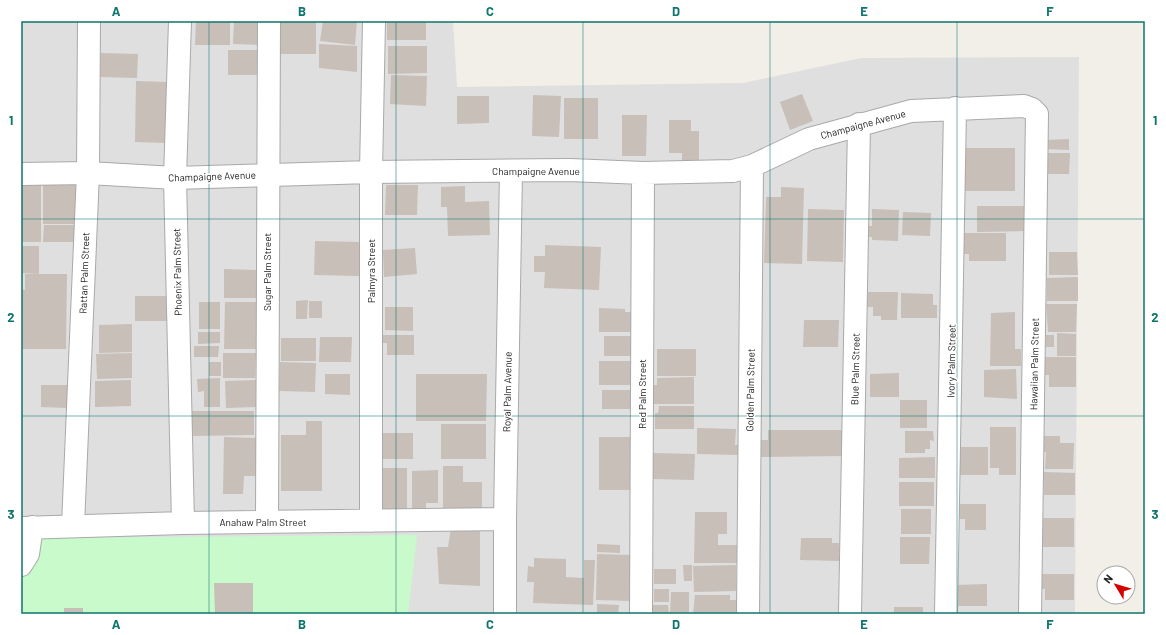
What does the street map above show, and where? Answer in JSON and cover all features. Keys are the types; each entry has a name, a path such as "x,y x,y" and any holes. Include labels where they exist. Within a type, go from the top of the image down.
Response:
{"street":[{"name":"Rattan Palm Street","path":"74,526 88,172 90,21"},
{"name":"Phoenix Palm Street","path":"180,21 175,178 183,523"},
{"name":"Sugar Palm Street","path":"267,522 269,21"},
{"name":"Palmyra Street","path":"371,521 370,172 374,21"},
{"name":"Champaigne Avenue","path":"21,174 88,172 175,178 370,172 570,170 643,173 733,171 752,166 809,139 911,111 1024,106 1032,109 1037,114"},
{"name":"Ivory Palm Street","path":"946,614 954,108"},
{"name":"Hawaiian Palm Street","path":"1030,614 1037,114"},
{"name":"Blue Palm Street","path":"850,614 860,124"},
{"name":"Golden Palm Street","path":"748,614 752,166"},
{"name":"Royal Palm Avenue","path":"505,614 505,519 511,171"},
{"name":"Red Palm Street","path":"641,614 643,173"},
{"name":"Anahaw Palm Street","path":"27,527 183,523 505,519"},
{"path":"21,564 28,554 27,527"}],"shaded area":[{"path":"21,21 453,21 457,87 743,83 861,58 1079,57 1075,614 21,614"}],"green space":[{"path":"417,535 408,614 21,614 21,538"}],"building":[{"path":"196,21 230,21 230,45 195,45"},
{"path":"234,21 262,21 262,45 233,44"},
{"path":"281,21 316,21 316,54 280,54"},
{"path":"323,21 357,21 355,45 320,41"},
{"path":"387,21 426,21 426,40 387,40"},
{"path":"319,44 357,46 357,72 319,68"},
{"path":"388,46 427,46 427,73 388,74"},
{"path":"228,50 262,50 262,75 228,75"},
{"path":"101,53 138,54 137,78 100,77"},
{"path":"391,75 427,76 426,106 390,104"},
{"path":"136,81 168,82 166,143 135,142"},
{"path":"802,94 813,121 790,130 780,102"},
{"path":"533,95 561,96 559,137 532,136"},
{"path":"457,96 489,96 489,123 457,124"},
{"path":"564,98 598,98 598,139 564,139"},
{"path":"622,115 647,115 646,156 622,156"},
{"path":"669,120 691,120 691,131 699,131 699,163 682,163 682,153 669,153"},
{"path":"1069,139 1069,150 1043,149 1043,140"},
{"path":"960,148 1015,148 1015,191 960,191"},
{"path":"1041,153 1070,153 1069,174 1041,174"},
{"path":"43,174 79,174 79,224 43,224"},
{"path":"21,175 41,175 41,242 21,242"},
{"path":"386,185 418,185 417,215 385,215"},
{"path":"465,186 465,202 489,201 490,235 448,236 447,207 441,207 441,187"},
{"path":"781,187 804,188 802,264 764,263 766,197 781,197"},
{"path":"977,206 1026,206 1025,231 977,232"},
{"path":"808,209 844,210 843,262 807,261"},
{"path":"872,209 899,210 898,241 872,240 872,237 867,237 868,226 872,226"},
{"path":"903,212 931,213 930,236 902,235"},
{"path":"44,225 79,225 79,242 43,242"},
{"path":"959,233 1006,233 1006,261 969,261 969,254 959,254"},
{"path":"315,241 361,242 359,276 314,275"},
{"path":"545,245 601,247 599,290 544,288 545,272 534,272 534,256 545,256"},
{"path":"21,246 39,246 39,274 21,273"},
{"path":"415,248 417,274 384,277 383,250"},
{"path":"1049,252 1077,252 1078,275 1049,275"},
{"path":"224,269 258,270 257,298 224,298"},
{"path":"25,274 67,274 66,349 21,349 21,290 25,290"},
{"path":"1078,277 1078,301 1047,301 1047,278"},
{"path":"868,292 898,292 897,320 881,320 881,316 873,316 873,307 867,307"},
{"path":"901,293 933,294 933,305 937,305 937,318 901,318"},
{"path":"135,296 172,296 171,321 135,321"},
{"path":"308,300 307,319 296,319 296,301"},
{"path":"309,301 322,301 322,318 309,318"},
{"path":"199,302 220,302 220,329 199,329"},
{"path":"225,302 257,302 256,349 224,349"},
{"path":"1046,304 1077,304 1076,332 1048,332"},
{"path":"385,307 413,307 413,331 385,330"},
{"path":"599,308 625,309 625,312 633,312 633,332 599,332"},
{"path":"1015,312 1015,349 1021,349 1021,366 990,366 991,313"},
{"path":"804,320 839,320 838,347 803,347"},
{"path":"132,324 132,352 99,353 99,325"},
{"path":"198,332 220,332 220,343 198,344"},
{"path":"1057,333 1076,334 1076,356 1057,356"},
{"path":"381,335 414,335 414,355 387,355 387,343 381,343"},
{"path":"1046,335 1054,335 1054,347 1046,347"},
{"path":"604,336 633,336 633,356 604,356"},
{"path":"320,337 352,337 351,362 319,362"},
{"path":"281,338 316,338 316,361 281,361"},
{"path":"194,346 219,346 218,357 194,357"},
{"path":"657,349 696,349 696,376 657,376"},
{"path":"132,353 132,378 97,379 96,354"},
{"path":"223,353 256,353 255,378 223,378"},
{"path":"1045,357 1076,357 1076,387 1049,387 1049,375 1044,375"},
{"path":"599,361 631,361 631,385 599,385"},
{"path":"209,362 221,362 221,376 209,376"},
{"path":"280,362 316,363 315,392 279,391"},
{"path":"1016,369 1017,399 984,397 984,370"},
{"path":"899,373 899,397 870,397 870,374"},
{"path":"325,374 350,374 350,395 325,394"},
{"path":"416,374 487,374 486,421 416,421"},
{"path":"694,377 694,404 651,404 651,385 657,385 657,378"},
{"path":"220,378 220,407 204,407 204,391 198,392 197,379"},
{"path":"131,380 131,406 95,407 95,381"},
{"path":"256,380 257,407 226,408 225,381"},
{"path":"41,385 68,385 67,408 41,407"},
{"path":"602,390 631,390 631,409 602,409"},
{"path":"900,400 927,400 927,428 900,428"},
{"path":"659,406 694,406 694,429 655,429 655,413 658,413"},
{"path":"192,411 254,411 254,435 192,436"},
{"path":"306,421 322,421 322,491 281,491 281,435 306,435"},
{"path":"441,424 486,424 486,459 441,459"},
{"path":"990,427 1016,427 1016,475 999,475 999,468 990,468"},
{"path":"697,428 736,429 735,445 740,445 739,455 697,454"},
{"path":"768,430 843,430 843,456 760,457 760,440 768,440"},
{"path":"905,431 933,431 934,441 930,440 930,449 925,449 925,453 905,453"},
{"path":"383,433 413,433 413,459 383,459"},
{"path":"1039,436 1060,436 1060,443 1074,443 1073,469 1045,469 1046,452 1039,452"},
{"path":"224,437 258,438 257,476 244,476 243,494 223,494"},
{"path":"599,437 632,437 631,490 599,490"},
{"path":"959,447 988,447 988,475 959,475"},
{"path":"653,453 695,454 694,480 652,479"},
{"path":"935,457 935,478 899,478 899,458"},
{"path":"443,466 463,466 463,482 482,482 482,512 443,512"},
{"path":"380,468 407,468 407,513 380,513"},
{"path":"438,470 438,503 426,503 426,516 412,517 412,471"},
{"path":"1044,472 1075,473 1075,495 1044,495"},
{"path":"899,482 934,482 934,506 899,506"},
{"path":"957,504 986,504 986,530 965,530 965,519 958,519"},
{"path":"901,509 931,509 931,534 901,534"},
{"path":"695,512 727,512 727,534 718,534 718,545 739,545 738,563 694,563"},
{"path":"1043,518 1074,518 1074,547 1043,547"},
{"path":"451,528 480,529 480,586 439,584 437,547 448,547"},
{"path":"900,537 930,537 929,564 900,564"},
{"path":"801,538 832,538 832,543 839,543 839,561 800,560"},
{"path":"597,544 620,545 620,553 597,552"},
{"path":"597,554 632,555 631,601 596,600"},
{"path":"534,558 566,559 566,577 584,578 584,560 595,560 593,605 533,603 534,582 527,582 528,566 534,567"},
{"path":"683,565 692,565 692,581 684,581"},
{"path":"736,565 736,591 694,592 693,566"},
{"path":"654,569 676,569 676,584 654,584"},
{"path":"1042,574 1074,574 1074,600 1045,600 1045,589 1042,589"},
{"path":"214,583 253,583 253,614 215,614"},
{"path":"987,584 987,606 957,606 953,585"},
{"path":"654,589 669,589 669,602 654,602"},
{"path":"671,592 689,592 689,614 670,614"},
{"path":"695,595 730,595 730,600 738,600 737,614 693,614"},
{"path":"597,604 619,605 618,614 597,614"},
{"path":"652,605 668,605 669,614 652,614"},
{"path":"894,607 923,607 923,614 894,614"},
{"path":"64,608 83,608 83,614 64,614"}]}
